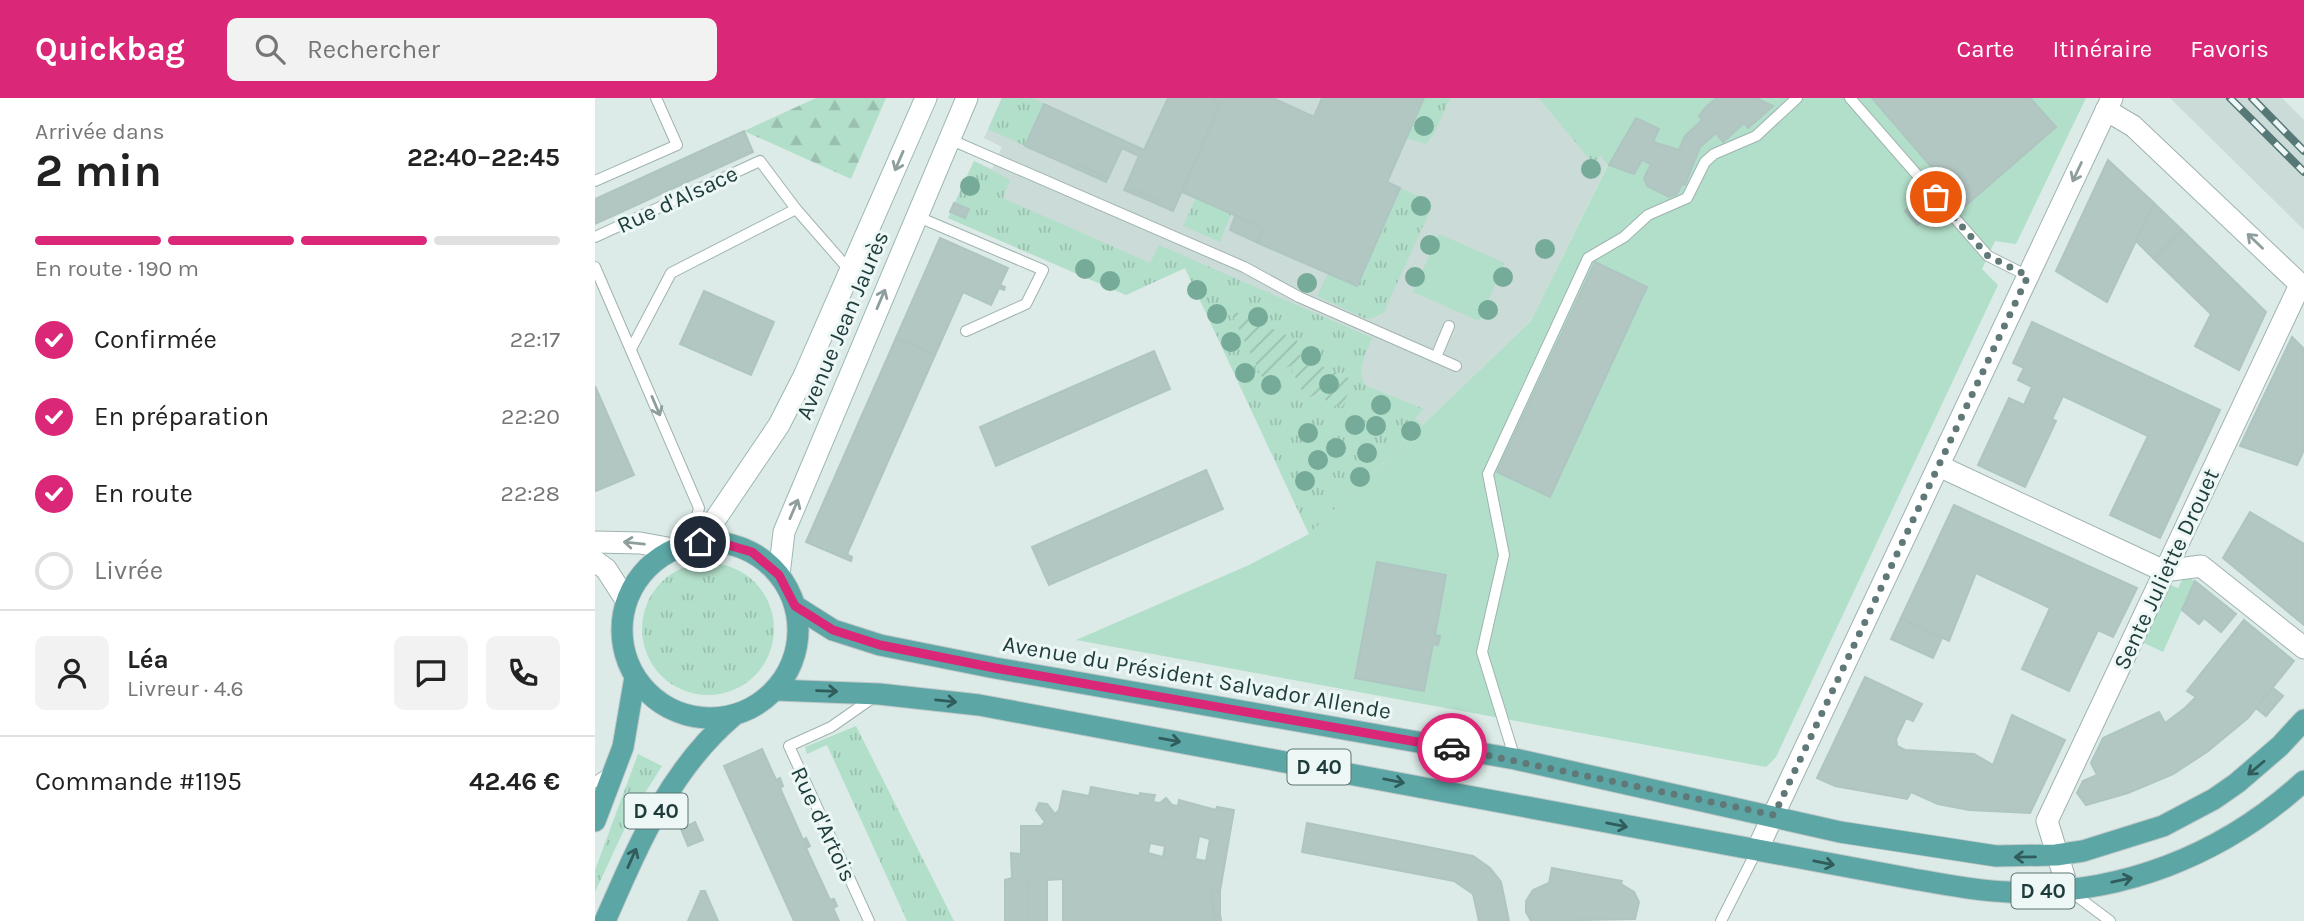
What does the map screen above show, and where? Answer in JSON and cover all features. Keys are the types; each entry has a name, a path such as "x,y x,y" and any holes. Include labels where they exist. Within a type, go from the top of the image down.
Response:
{"main road":[{"path":"718,542 752,552 779,575 795,606 798,621 796,651 785,679 763,702 732,717 700,719 670,709 645,690 635,677 622,640 626,600 650,565 688,545 718,542"},
{"name":"Avenue du Président Salvador Allende","path":"795,606 833,630 880,645 995,668 1515,759 1774,815 1840,832 2008,857 2056,855 2128,839 2188,814 2258,767 2304,720"},
{"name":"D 40","path":"595,821 628,729 635,677"},
{"name":"D 40","path":"775,690 879,694 979,705 1757,850 1961,887 2006,892 2068,889 2116,882 2171,867 2245,828 2304,781"},
{"name":"D 40","path":"605,921 660,805 709,737 732,717"}],"street":[{"name":"Avenue Jean Jaurès","path":"688,545 779,425 851,272 926,98"},
{"name":"Avenue Jean Jaurès","path":"779,575 784,532 967,98"},
{"path":"1757,850 2109,104 2302,287"},
{"name":"Sente Juliette Drouet","path":"2068,889 2047,821 2302,287"},
{"path":"1939,466 2164,572 2201,566 2304,648"},
{"path":"595,542 688,545"},
{"path":"595,561 606,569 626,600"}],"lane":[{"path":"595,181 677,145 656,98"},
{"path":"1515,759 1482,652 1504,555 1488,474 1588,258 1624,237 1648,215 1687,198 1705,162 1714,154 1756,136 1797,98"},
{"path":"1850,98 1988,256 2028,276"},
{"path":"949,139 1244,267 1299,297 1456,366"},
{"name":"Rue d'Alsace","path":"595,237 760,161 796,209"},
{"path":"631,349 671,273 796,209 851,272"},
{"path":"916,216 1043,270 1027,304 966,331"},
{"path":"595,267 699,508 688,545"},
{"path":"1436,357 1449,326"},
{"name":"Rue d'Artois","path":"869,921 789,746 831,727 879,694"},
{"path":"595,782 616,768"},
{"path":"1721,921 1757,850"},
{"path":"2068,889 2110,921"}],"shaded area":[{"path":"1002,98 1553,98 1608,164 1531,321 1309,534 1185,268 1126,295 948,218 974,161 992,169 1002,147 984,138"},
{"path":"2170,98 2282,98 2304,120 2304,230"}],"green space":[{"path":"816,98 886,98 851,179 744,131"},
{"path":"1002,98 1033,98 1044,104 1025,146 988,129"},
{"path":"1424,98 1450,98 1434,134 1426,144 1406,138"},
{"path":"1539,98 1553,98 1600,155 1595,166"},
{"path":"1553,98 2086,98 2016,244 1995,241 1982,269 1998,285 1776,757 1766,767 1076,640 1249,565 1309,534 1531,321 1608,165"},
{"path":"974,161 1010,180 1003,198 1150,263 1159,245 1372,338 1361,368 1366,386 1424,409 1415,418 1422,425 1309,534 1185,268 1126,295 948,218","holes":["1230,310 1297,340 1301,357 1352,380 1306,399 1290,366"]},
{"path":"1400,188 1425,199 1429,213 1384,312 1371,319 1364,318 1317,296 1328,273 1357,286"},
{"path":"1196,198 1231,214 1220,242 1183,226"},
{"path":"1439,234 1505,263 1479,321 1413,292"},
{"path":"1229,309 1297,340 1301,357 1353,380 1343,406 1329,406 1321,392 1306,399 1290,366 1263,379"},
{"path":"708,563 733,568 755,582 769,604 774,629 769,654 755,676 733,690 708,695 683,690 661,676 647,654 642,629 647,604 661,582 683,568"},
{"path":"2184,576 2195,581 2163,652 2142,642 2168,584 2178,588"},
{"path":"856,726 954,921 907,921 827,745 807,754 805,747"},
{"path":"638,754 662,766 630,817 595,892 595,870"}],"building":[{"path":"1168,98 1215,98 1214,103 1220,105 1173,211 1155,203 1157,200 1126,186 1139,156 1122,148 1108,178 1077,164 1075,168 1025,146 1044,104 1144,150"},
{"path":"1215,98 1273,98 1314,117 1322,98 1424,98 1387,182 1400,188 1357,286 1258,243 1264,228 1182,192 1220,105 1214,103"},
{"path":"1716,98 1756,98 1773,106 1748,128 1744,123 1723,142 1716,133 1700,147 1685,185 1682,184 1677,194 1669,197 1647,186 1644,178 1651,164 1642,160 1634,174 1609,165 1636,118 1659,129 1653,142 1679,150 1685,136 1702,120 1699,116"},
{"path":"1872,98 2030,98 2056,127 1965,206"},
{"path":"744,131 753,152 595,224 595,199"},
{"path":"2108,160 2154,203 2107,302 2056,271"},
{"path":"1077,164 1108,178 1106,182 1075,168"},
{"path":"1126,186 1157,200 1155,203 1124,190"},
{"path":"1918,199 1931,213 1917,225 1905,211"},
{"path":"954,203 969,209 965,218 950,212"},
{"path":"2154,203 2182,230 2154,259 2136,241"},
{"path":"1235,216 1264,228 1258,243 1230,230"},
{"path":"2182,230 2266,312 2239,370 2195,346 2211,314 2154,259"},
{"path":"940,238 1008,268 1000,285 1005,287 1004,290 999,288 991,305 963,292 935,355 896,338"},
{"path":"1595,262 1647,287 1550,497 1497,472"},
{"path":"704,291 774,322 751,375 680,344"},
{"path":"2032,322 2220,410 2160,538 2110,515 2148,436 2063,396 2052,419 2056,421 2025,487 1978,465 2009,398 2024,405 2032,387 2018,380 2024,368 2013,363"},
{"path":"2292,337 2304,349 2304,450 2297,465 2240,446"},
{"path":"896,338 935,355 847,554 852,557 851,561 806,542"},
{"path":"1154,351 1170,389 996,466 980,427"},
{"path":"595,386 634,475 596,491 595,489"},
{"path":"1206,470 1223,509 1049,585 1032,547"},
{"path":"1954,505 2137,588 2113,637 2098,630 2069,691 2022,669 2050,608 1976,573 1949,641 1901,618"},
{"path":"2250,512 2304,544 2304,625 2223,558"},
{"path":"1377,562 1446,575 1435,635 1440,636 1438,645 1433,644 1424,691 1355,678"},
{"path":"2195,581 2236,614 2221,632 2204,618 2199,624 2182,610"},
{"path":"1901,618 1942,638 1933,658 1891,639"},
{"path":"2244,620 2294,661 2248,718 2207,752 2173,774 2128,793 2086,805 2077,793 2083,781 2097,775 2091,763 2103,738 2159,712 2165,723 2185,708 2196,697 2187,691"},
{"path":"1865,677 1922,704 1913,721 1906,718 1896,739 1897,746 1905,750 1974,754 1993,765 2012,715 2065,740 2030,813 1969,810 1938,804 1911,792 1907,799 1835,786 1817,778"},
{"path":"2273,688 2283,696 2266,716 2256,708"},
{"path":"762,749 776,780 780,778 783,786 780,788 803,840 806,838 810,846 806,848 830,900 834,899 837,906 833,908 839,921 794,921 724,766"},
{"path":"1091,787 1139,796 1140,793 1155,795 1153,802 1160,803 1166,798 1172,805 1178,806 1179,800 1216,810 1217,807 1234,810 1220,891 1212,890 1214,916 1220,915 1221,920 1063,921 1063,879 1047,880 1047,921 1028,921 1028,880 1005,880 1012,878 1011,853 1021,854 1021,826 1041,826 1045,822 1036,810 1039,803 1047,804 1055,814 1059,810 1063,791 1089,796","holes":["1199,836 1210,839 1206,861 1195,859","1150,843 1165,846 1163,857 1148,853"]},
{"path":"695,822 703,840 688,846 681,829"},
{"path":"1307,823 1473,856 1490,868 1501,882 1509,921 1479,921 1473,894 1454,881 1302,852"},
{"path":"1552,868 1622,881 1621,884 1634,892 1639,902 1635,919 1531,921 1526,912 1526,901 1533,890 1549,883"},
{"path":"1005,880 1028,880 1028,921 1005,921"},
{"path":"1212,890 1220,891 1220,915 1214,916"},
{"path":"701,891 705,891 718,921 688,921"}],"railway":[{"path":"2230,98 2304,172"},
{"path":"2252,98 2304,151"}],"way so far":[{"path":"1452,748 1774,815 2028,276 1988,256 1936,197"}],"route":[{"path":"700,542 736,545 752,552 767,562 779,575 795,606 833,630 880,645 995,668 1452,748"}]}
